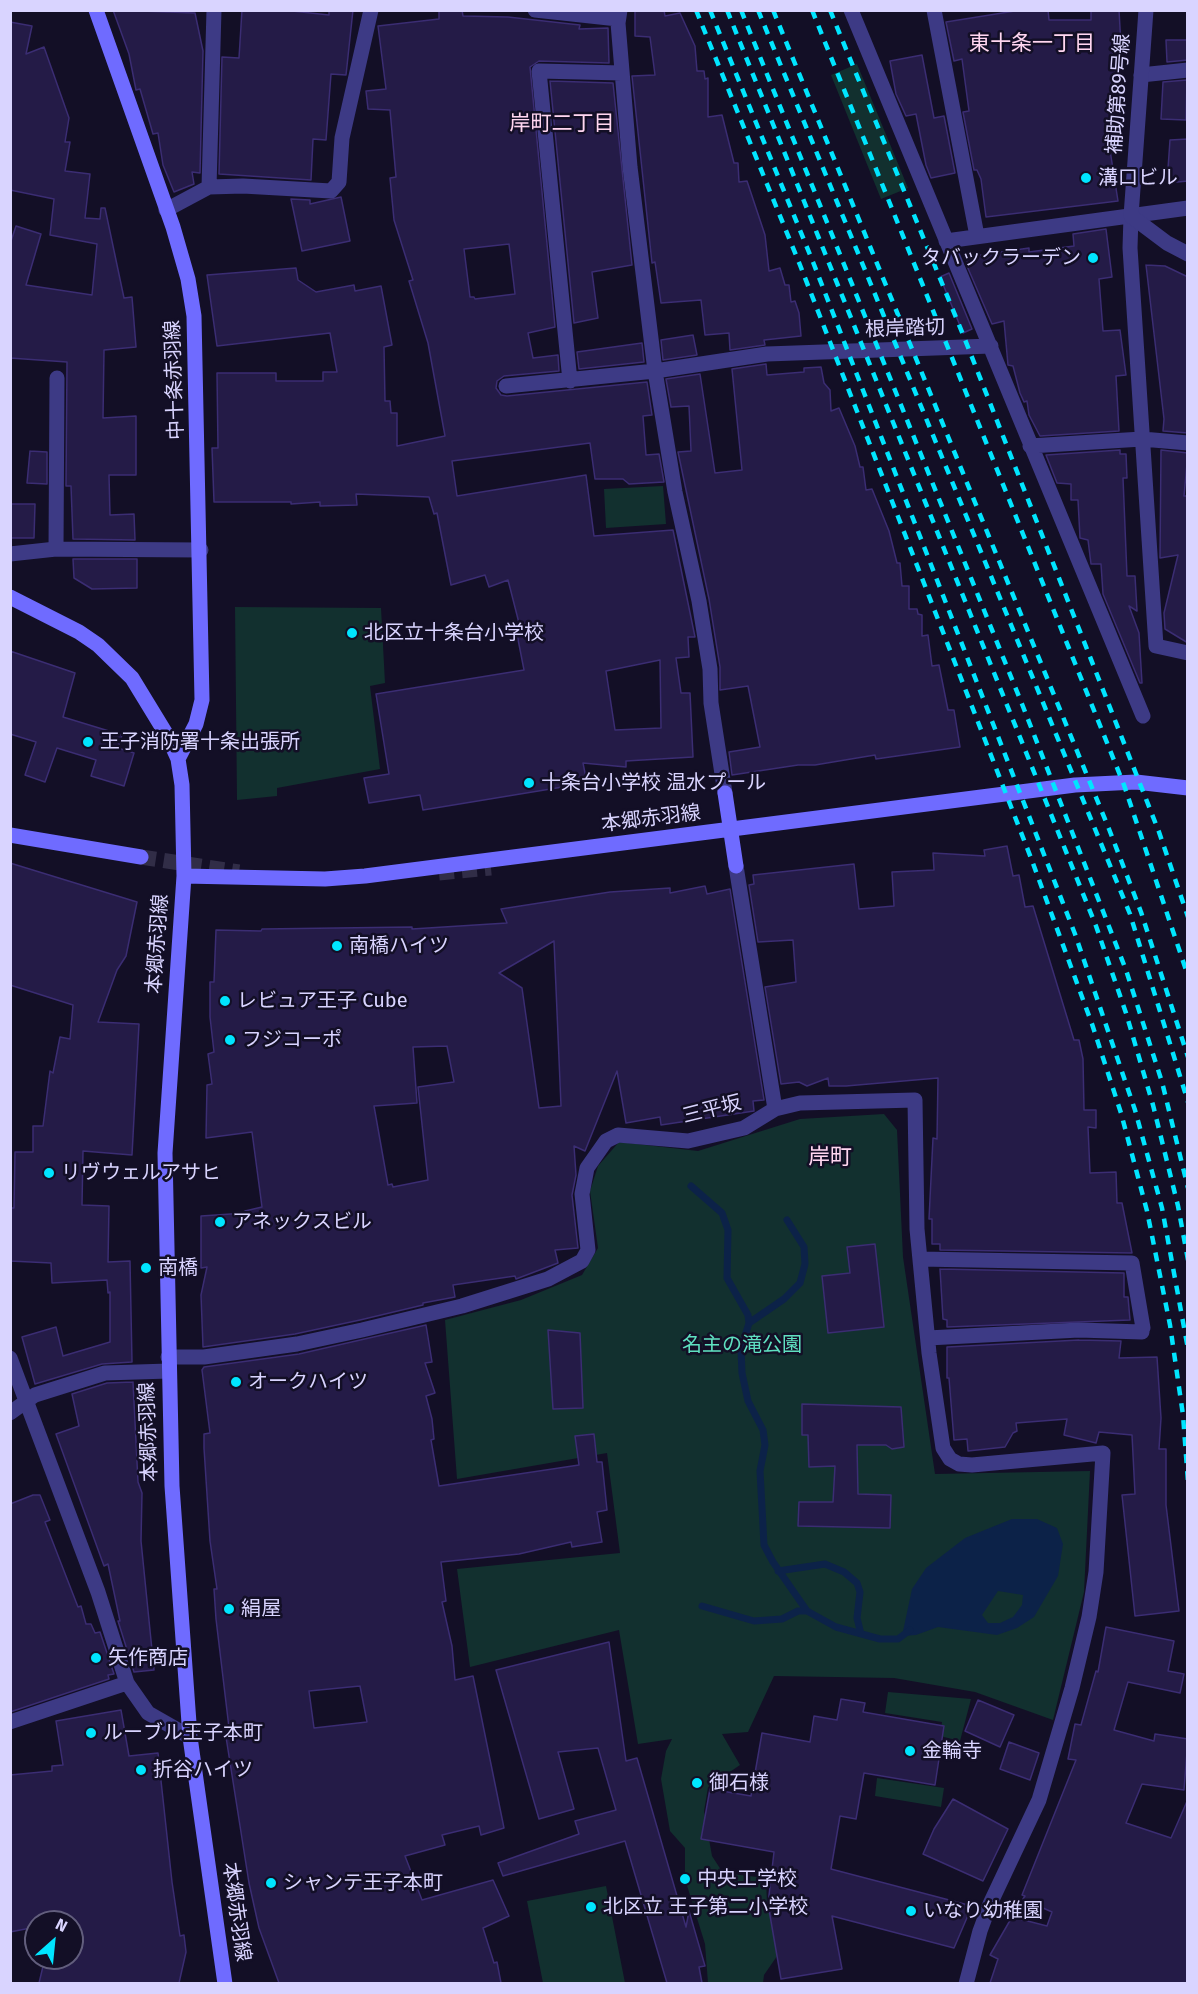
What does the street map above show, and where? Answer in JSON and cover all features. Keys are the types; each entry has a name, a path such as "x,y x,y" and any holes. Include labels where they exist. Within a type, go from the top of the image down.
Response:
{"main road":[{"name":"中十条赤羽線","path":"96,10 183,261 194,316 201,550 202,700 196,724 178,759"},
{"name":"本郷赤羽線","path":"10,597 79,632 116,661 146,696 178,759 184,813 184,876 165,1154 168,1364 174,1520 190,1737 225,1983"},
{"name":"本郷赤羽線","path":"489,865 1075,785 1136,782 1188,788"},
{"name":"本郷赤羽線","path":"725,793 736,866"},
{"path":"10,835 141,857"},
{"name":"本郷赤羽線","path":"184,876 325,879 489,865 731,837"}],"street":[{"path":"209,187 214,10"},
{"path":"166,210 209,187 243,186 331,191 339,182 342,138 371,10"},
{"path":"535,10 619,15 634,211 655,371 675,492 699,601 725,793"},
{"path":"851,10 1143,716"},
{"path":"934,10 977,236"},
{"name":"補助第89号線","path":"1146,10 1130,248 1142,439 1156,646 1188,654"},
{"path":"1141,75 1188,70"},
{"path":"570,381 539,71 622,73"},
{"path":"946,241 1188,208"},
{"path":"1131,216 1167,243 1188,254"},
{"name":"根岸踏切","path":"506,386 655,371 767,354 991,346"},
{"path":"56,549 57,378"},
{"path":"1030,446 1142,439 1188,442"},
{"path":"10,554 56,549 201,550"},
{"path":"736,866 775,1109"},
{"name":"三平坂","path":"168,1364 362,1330 462,1306 548,1279 582,1261 588,1250 582,1194 587,1168 606,1141 621,1136 688,1141 744,1128 775,1109 800,1103 915,1100 917,1229 920,1259"},
{"path":"928,1338 1079,1330 1142,1330 1132,1263 920,1259 928,1338 943,1448 950,1459 959,1464 972,1465 1103,1453 1096,1572 1089,1617 1072,1688 1039,1800 990,1904 966,1983"},
{"path":"10,1358 25,1403 98,1592 127,1683 147,1713 190,1737"},
{"path":"10,1413 35,1395 105,1373 168,1364"},
{"path":"10,1722 127,1683"}],"green space":[{"path":"857,64 908,188 881,199 831,75"},
{"path":"663,486 666,524 606,528 604,489"},
{"path":"235,607 381,608 385,683 370,686 380,769 277,788 277,796 237,800"},
{"name":"名主の滝公園","path":"884,1114 897,1130 903,1257 935,1474 1090,1471 1084,1592 1053,1720 975,1692 894,1678 774,1676 748,1732 722,1734 740,1765 708,1787 704,1811 712,1856 723,1873 766,1878 767,1905 792,1915 784,1946 764,1975 763,1983 708,1983 705,1944 685,1879 685,1848 670,1831 661,1779 666,1751 672,1739 638,1744 619,1630 470,1667 457,1569 620,1553 607,1453 457,1479 445,1320 521,1300 582,1275 598,1248 590,1191 598,1166 619,1142 698,1151 800,1119"},
{"path":"888,1692 971,1699 960,1741 940,1736 942,1722 885,1713"},
{"path":"877,1778 944,1788 941,1807 875,1796"},
{"path":"606,1886 625,1983 543,1983 527,1901"}],"water":[{"path":"1012,1519 1037,1519 1057,1528 1063,1544 1058,1576 1034,1617 1017,1628 997,1635 938,1627 916,1635 902,1636 912,1589 926,1568 965,1538","holes":["998,1591 1023,1595 1022,1605 1013,1617 1000,1623 988,1623 982,1615"]}],"building":[{"path":"113,10 195,13 203,51 200,173 192,172 194,184 174,192 163,165 158,133 153,134 140,89 136,90 129,54"},
{"path":"242,10 283,10 329,15 329,10 353,10 346,75 331,74 326,140 313,139 311,180 219,174 222,57 239,58"},
{"path":"439,10 462,10 463,16 508,17 580,25 579,29 608,28 609,63 539,61 530,67 555,327 528,333 533,358 558,355 559,371 504,376 497,381 496,388 501,395 507,396 647,382 652,415 643,416 646,455 659,454 664,482 629,484 623,479 595,479 590,443 452,461 457,496 586,475 594,536 673,530 695,637 688,637 689,657 676,658 681,693 690,693 693,757 626,761 626,767 583,763 587,783 423,810 420,795 369,803 364,778 389,774 376,694 524,670 515,624 519,623 508,580 489,587 485,575 451,585 437,513 434,514 429,497 356,494 357,505 320,506 320,502 291,504 291,502 214,502 212,448 218,448 217,373 276,373 276,381 323,381 323,372 337,372 330,333 217,346 207,275 296,268 298,280 316,292 354,285 355,291 381,286 392,345 384,347 385,401 390,401 391,413 397,413 397,446 445,436 428,343 409,281 413,280 394,220 390,178 396,177 390,110 368,109 366,91 386,89 378,26 439,19","holes":["509,244 515,294 475,299 470,297 464,249","660,660 661,728 615,730 606,671"]},
{"path":"635,10 664,10 665,16 680,13 695,46 697,71 704,71 705,79 708,78 708,117 722,115 734,163 738,163 739,182 747,181 765,235 769,271 780,268 785,285 789,285 791,302 795,301 799,313 801,336 764,340 765,345 730,350 729,333 705,335 701,300 661,303 655,262 652,263 632,76 655,75 650,37 635,36"},
{"path":"1021,10 1048,10 1049,20 1091,20 1091,10 1119,10 1121,46 1112,46 1118,100 1112,100 1117,129 1107,131 1118,201 986,217 981,179 977,170 974,170 963,112 969,111 962,59 954,61 946,22"},
{"path":"10,22 32,26 26,54 44,47 69,118 65,142 70,142 65,171 90,174 85,218 100,219 101,208 105,208 124,298 132,297 136,347 104,350 103,418 136,416 136,475 109,475 110,515 134,514 135,540 73,539 71,486 66,486 67,362 10,358 10,244 16,226 41,234 26,285 92,295 97,244 50,235 54,199 10,190"},
{"path":"1166,40 1188,40 1188,60 1167,62"},
{"path":"922,55 934,118 944,116 955,173 931,178 926,165 916,114 906,116 896,94 890,61"},
{"path":"1187,80 1186,120 1161,119 1163,82"},
{"path":"550,81 613,83 632,265 592,272 598,318 574,323"},
{"path":"1188,139 1188,181 1167,183 1170,140"},
{"path":"341,197 350,241 302,251 291,199 310,200 310,204"},
{"path":"1106,229 1112,277 1099,279 1103,331 1120,330 1126,375 1116,376 1119,431 1040,436 1029,415 1027,401 1024,402 1020,393 1013,366 1008,365 1004,321 992,324 967,266 967,257 1029,248 1029,252 1074,246 1073,234"},
{"path":"1146,265 1165,266 1188,277 1188,433 1163,431 1164,419"},
{"path":"949,273 972,329 963,333 940,277"},
{"path":"693,335 697,355 663,360 661,340"},
{"path":"642,343 644,362 579,369 577,352"},
{"path":"766,364 767,375 804,372 804,368 821,367 824,383 830,390 831,411 839,408 855,446 860,467 863,467 866,490 872,489 889,531 897,563 900,563 902,586 909,586 909,609 917,609 918,614 922,615 922,636 928,635 932,666 939,665 948,710 954,710 960,747 876,759 875,755 732,775 729,752 760,747 748,686 720,690 720,667 709,599 678,452 691,451 689,406 671,407 666,379 700,374 715,473 742,470 732,369"},
{"path":"1120,450 1120,454 1126,454 1127,478 1123,478 1127,576 1135,576 1137,611 1129,606 1139,633 1142,683 1140,683 1103,594 1101,564 1091,564 1088,540 1080,538 1078,500 1071,500 1071,484 1057,483 1046,455"},
{"path":"1161,450 1188,453 1184,496 1188,496 1188,643 1165,629 1164,613 1178,555 1160,558"},
{"path":"30,451 47,452 47,484 27,483"},
{"path":"10,504 35,504 34,538 10,538"},
{"path":"73,559 137,559 137,588 92,589 74,578"},
{"path":"10,651 75,673 63,717 122,735 118,748 134,753 124,786 91,776 96,760 57,748 45,782 25,775 36,742 10,734"},
{"path":"1007,846 1013,876 1019,875 1025,907 1033,906 1074,1040 1079,1040 1083,1059 1084,1110 1096,1110 1096,1128 1088,1127 1090,1173 1116,1172 1117,1203 1122,1203 1132,1253 940,1250 940,1244 932,1244 932,1219 929,1219 933,1138 937,1139 938,1078 846,1086 829,1086 828,1078 807,1086 799,1082 781,1084 765,987 796,982 793,940 758,942 749,885 754,884 753,875 854,864 859,909 894,906 892,872 934,870 933,853 985,856 984,850"},
{"path":"10,863 137,902 126,956 117,970 98,1022 139,1024 132,1155 83,1151 82,1205 109,1206 108,1262 130,1261 132,1362 102,1364 35,1384 22,1337 56,1327 63,1356 110,1342 110,1292 108,1293 107,1280 52,1283 51,1263 10,1261 10,1208 14,1208 15,1152 33,1152 33,1126 43,1126 50,1071 53,1073 60,1037 70,1039 73,1005 10,985"},
{"path":"705,886 707,894 730,889 764,1100 753,1101 754,1111 661,1125 660,1117 626,1123 617,1071 585,1151 574,1146 576,1175 572,1195 578,1248 555,1250 558,1263 516,1279 515,1276 453,1285 455,1297 360,1320 295,1334 203,1347 201,1295 207,1267 201,1268 201,1216 246,1213 245,1211 262,1207 252,1132 206,1138 207,1085 212,1084 208,1054 214,1052 210,1017 210,982 214,982 216,930 412,927 412,929 507,923 501,909 610,892 670,888 670,893","holes":["554,941 561,1106 539,1108 522,988 499,973","447,1046 454,1082 418,1087 428,1180 393,1187 392,1184 388,1185 374,1106 417,1103 413,1047"]},
{"path":"875,1244 884,1327 828,1333 822,1276 850,1273 847,1247"},
{"path":"940,1269 1124,1273 1124,1297 1128,1297 1130,1320 947,1327 947,1320 943,1319"},
{"path":"426,1325 432,1362 425,1363 435,1393 426,1396 432,1419 434,1439 431,1440 439,1486 579,1465 575,1436 594,1434 597,1462 602,1462 607,1510 597,1512 602,1542 572,1547 571,1542 519,1554 441,1562 446,1601 442,1602 452,1646 455,1680 473,1676 504,1828 481,1835 479,1826 442,1835 445,1845 405,1856 422,1900 493,1880 509,1916 483,1928 494,1963 497,1962 501,1983 279,1983 259,1928 249,1883 226,1737 230,1736 216,1619 214,1589 217,1589 210,1541 204,1434 210,1433 202,1370 204,1367 299,1354","holes":["360,1686 367,1722 314,1728 309,1691"]},
{"path":"548,1330 580,1333 583,1408 553,1409"},
{"path":"1079,1340 1121,1341 1119,1358 1157,1357 1161,1418 1159,1449 1166,1449 1166,1505 1179,1611 1135,1616 1122,1495 1135,1494 1132,1435 1099,1432 1096,1443 1064,1435 1067,1419 1016,1423 1017,1431 1013,1433 1005,1447 968,1451 967,1439 954,1440 949,1378 947,1378 947,1347"},
{"path":"133,1382 138,1482 142,1493 141,1541 154,1670 134,1672 118,1621 120,1621 108,1564 104,1566 56,1434 79,1426 72,1394 107,1383"},
{"path":"802,1404 901,1407 904,1447 892,1449 886,1445 857,1445 858,1494 891,1495 890,1528 798,1526 799,1502 833,1502 835,1466 809,1467 808,1435 802,1435"},
{"path":"33,1495 40,1495 50,1520 45,1522 78,1607 81,1606 86,1624 91,1624 95,1633 100,1632 114,1674 108,1675 109,1679 10,1712 10,1504"},
{"path":"1106,1627 1174,1641 1168,1671 1184,1674 1180,1693 1128,1682 1114,1730 1154,1741 1155,1734 1188,1739 1184,1790 1142,1784 1126,1823 1171,1838 1188,1799 1188,1983 990,1983 998,1959 990,1955 1012,1917 1047,1926 1052,1912 1023,1899 1025,1896 1022,1895 1076,1760 1068,1759 1075,1724 1081,1725 1096,1671 1098,1672"},
{"path":"609,1642 626,1761 637,1758 686,1927 689,1911 705,1966 699,1967 702,1983 667,1983 625,1841 503,1876 498,1863 579,1834 575,1821 616,1810 598,1748 558,1752 574,1809 539,1819 496,1670"},
{"path":"841,1699 865,1703 863,1712 944,1726 935,1785 864,1773 856,1819 840,1816 831,1869 972,1906 954,1948 832,1916 842,1969 781,1979 768,1904 774,1852 701,1839 710,1789 751,1796 762,1733 810,1742 814,1716 837,1720"},
{"path":"978,1700 1014,1715 1000,1747 965,1731"},
{"path":"121,1710 129,1756 158,1753 172,1882 180,1936 184,1935 186,1952 179,1983 39,1983 42,1970 84,1970 84,1910 24,1910 24,1929 10,1932 10,1775 52,1771 52,1766 63,1765 56,1721"},
{"path":"1009,1742 1039,1753 1030,1780 1000,1769"},
{"path":"953,1799 1008,1829 983,1881 923,1854 934,1829"}],"waterway":[{"path":"691,1186 722,1213 728,1230 727,1278 748,1315 749,1323 741,1349 742,1373 748,1401 763,1430 765,1445 760,1471 764,1545 807,1611 836,1627 880,1639 898,1639 910,1630"},
{"path":"749,1323 784,1299 800,1283 805,1264 804,1247 787,1220"},
{"path":"778,1571 825,1564 844,1572 857,1583 860,1592 857,1618 861,1634"},
{"path":"702,1606 754,1621 782,1619 798,1611 807,1611"}],"tunnel":[{"path":"141,857 239,872"},
{"path":"439,873 491,868"}],"railway":[{"path":"696,10 800,265 1031,858 1092,1024 1121,1113 1147,1211 1170,1325 1183,1415 1188,1482"},
{"path":"710,10 813,262 1075,934 1135,1110 1162,1208 1188,1349"},
{"path":"727,10 1096,926 1126,1013 1153,1105 1178,1206 1188,1260"},
{"path":"741,10 1022,704 1126,970 1162,1082 1188,1188"},
{"path":"758,10 1130,914 1188,1102"},
{"path":"773,10 1109,829 1141,912 1188,1057"},
{"path":"812,10 1124,785 1188,976"},
{"path":"830,10 964,337 1159,832 1188,917"}],"place":[{"name":"溝口ビル","path":"1086,178"},
{"name":"タバックラーデン","path":"1093,258"},
{"name":"北区立十条台小学校","path":"352,633"},
{"name":"王子消防署十条出張所","path":"88,742"},
{"name":"十条台小学校 温水プール","path":"529,783"},
{"name":"南橋ハイツ","path":"337,946"},
{"name":"レビュア王子 Cube","path":"225,1001"},
{"name":"フジコーポ","path":"230,1040"},
{"name":"リヴウェルアサヒ","path":"49,1173"},
{"name":"アネックスビル","path":"220,1222"},
{"name":"南橋","path":"146,1268"},
{"name":"オークハイツ","path":"236,1382"},
{"name":"絹屋","path":"229,1609"},
{"name":"矢作商店","path":"96,1658"},
{"name":"ルーブル王子本町","path":"91,1733"},
{"name":"金輪寺","path":"910,1751"},
{"name":"折谷ハイツ","path":"141,1770"},
{"name":"御石様","path":"697,1783"},
{"name":"中央工学校","path":"685,1879"},
{"name":"シャンテ王子本町","path":"271,1883"},
{"name":"北区立 王子第二小学校","path":"591,1907"},
{"name":"いなり幼稚園","path":"911,1911"}],"district":[{"name":"東十条一丁目","path":"1032,44"},
{"name":"岸町二丁目","path":"562,124"},
{"name":"岸町","path":"830,1158"}]}
